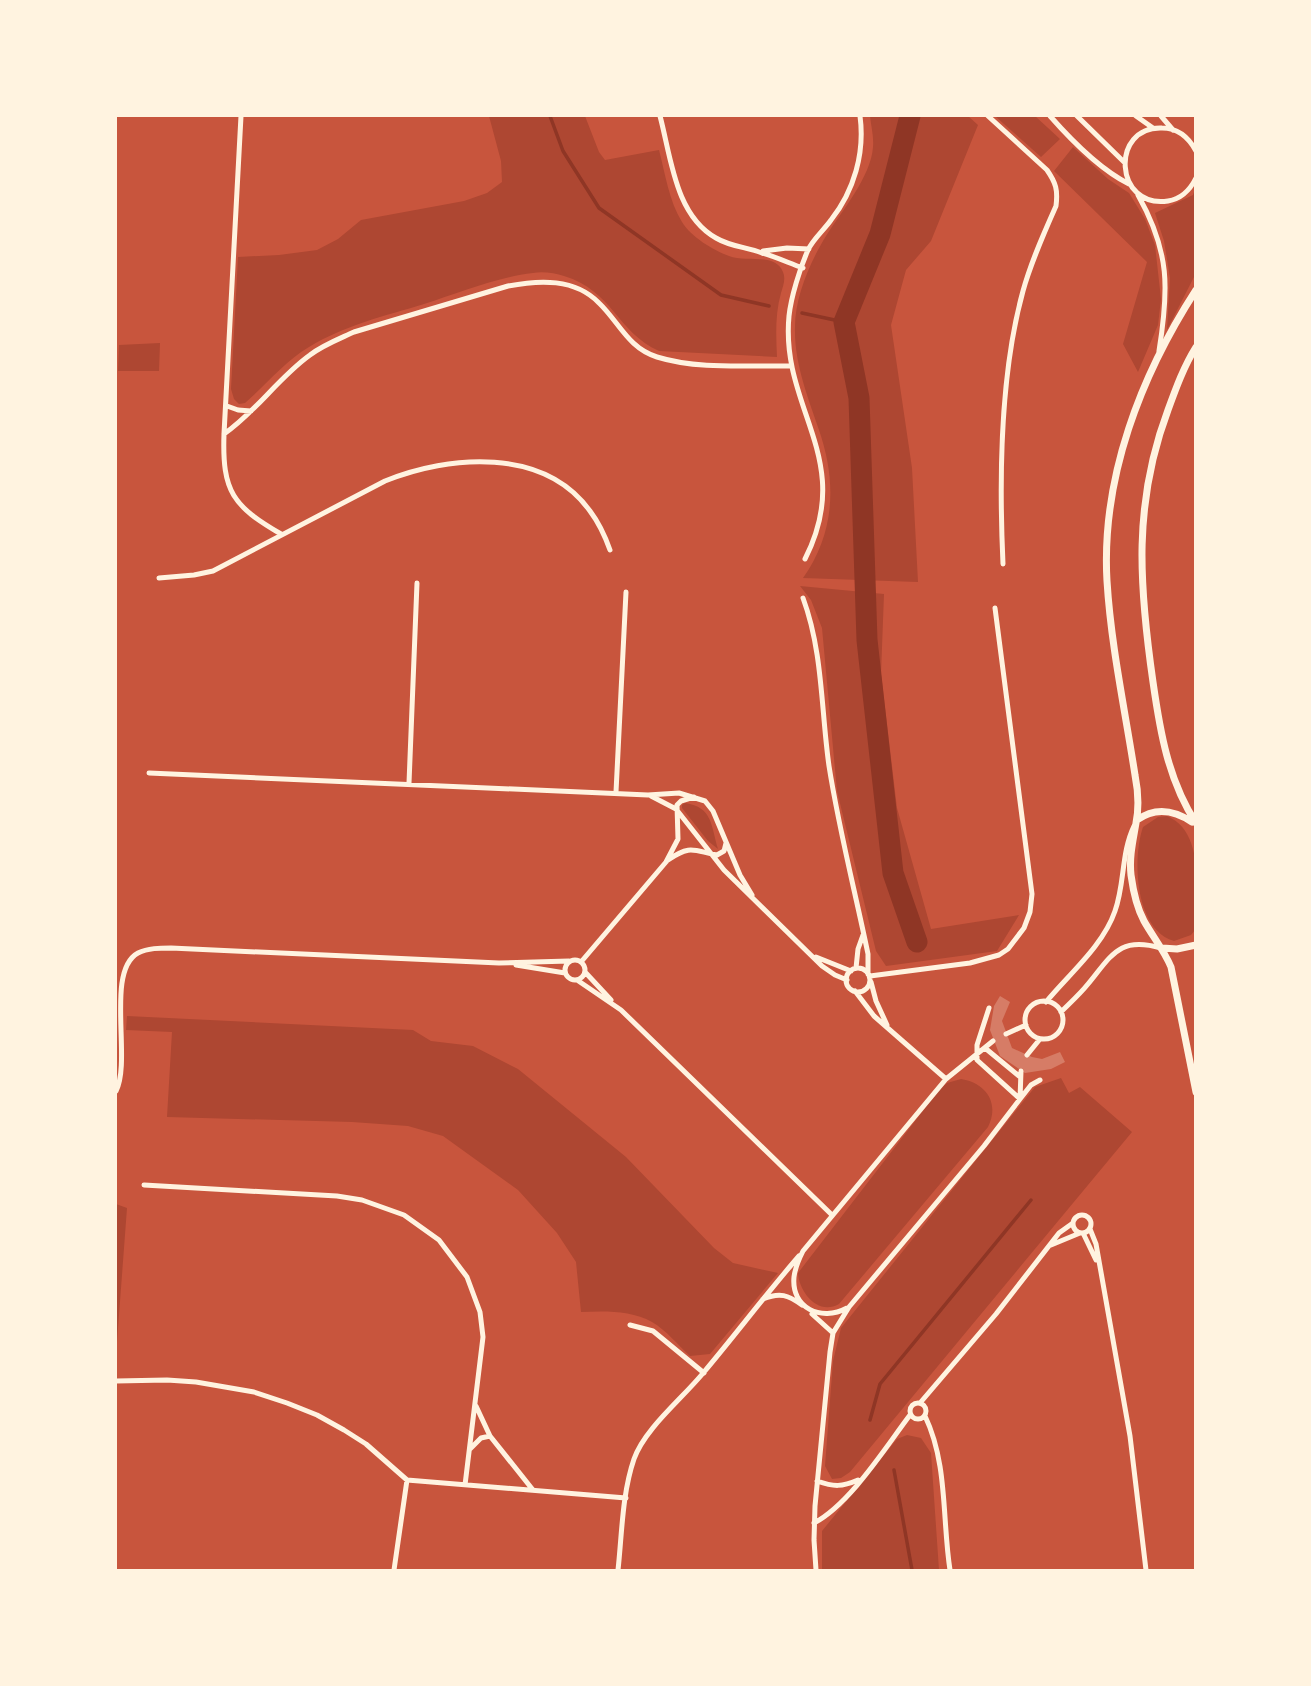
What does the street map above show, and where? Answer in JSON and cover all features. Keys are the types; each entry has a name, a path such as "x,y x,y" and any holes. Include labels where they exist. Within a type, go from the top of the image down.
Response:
{"main road":[{"path":"1195,290 1159,353 1142,391 1125,444 1113,495 1107,578 1136,783 1137,820 1130,858 1131,877 1143,919 1162,948 1174,980 1195,1092"},
{"path":"1195,347 1168,409 1148,477 1142,512 1141,584 1165,751 1173,780 1195,823"},
{"path":"1137,820 1151,813 1168,810 1195,823"},
{"path":"1162,948 1195,945"}],"street":[{"path":"241,116 223,434 224,466 233,497 251,517 281,534"},
{"path":"660,116 682,198 703,229 729,244 803,268"},
{"path":"805,559 822,517 824,486 815,440 791,366 789,317 808,249 846,199 861,154 860,116"},
{"path":"988,116 1047,170 1055,180 1058,191 1056,206 1023,290 1014,334 1004,412 1003,564"},
{"path":"1050,116 1072,141 1147,200 1173,201 1184,195 1195,178"},
{"path":"1077,116 1124,162"},
{"path":"1136,116 1153,128 1173,130"},
{"path":"1161,116 1173,130 1187,138 1195,139"},
{"path":"1129,184 1124,162 1127,150 1133,140 1153,128"},
{"path":"1187,138 1195,151"},
{"path":"1137,193 1160,242 1163,263 1165,316 1159,353"},
{"path":"760,252 787,248 808,249"},
{"path":"223,434 308,356 333,341 355,332 526,282 552,282 586,292 600,303 626,337 656,357 692,364 791,366"},
{"path":"226,406 251,411"},
{"path":"159,579 213,570 385,481 413,470 471,461 506,463 533,470 556,481 589,509 610,550"},
{"path":"409,783 417,583"},
{"path":"616,792 626,592"},
{"path":"803,598 813,627 834,796 868,954 869,977 880,1013 889,1028"},
{"path":"869,977 970,963 999,955 1017,939 1028,919 1032,894 995,608"},
{"path":"149,773 648,795 679,793 705,801 713,811 740,875 752,895"},
{"path":"648,795 676,809 724,870 828,971 847,980"},
{"path":"582,962 666,862 678,839 676,809 681,801 696,797"},
{"path":"1046,1002 1106,931 1115,911 1129,836 1137,820"},
{"path":"666,862 690,849 721,854 726,843"},
{"path":"863,935 853,970 847,980 848,986 855,991 864,1006 946,1079"},
{"path":"1061,1013 1106,960 1122,947 1146,944 1162,948"},
{"path":"116,1091 121,1065 122,988 129,961 144,952 171,948 499,963 582,962"},
{"path":"810,954 837,968 862,968 869,977"},
{"path":"569,961 565,966 568,978 578,980 621,1010"},
{"path":"582,962 585,972 621,1010 832,1215"},
{"path":"499,963 565,973"},
{"path":"578,980 585,972"},
{"path":"855,991 866,989 869,977"},
{"path":"1046,1002 1057,1007 1061,1013 1060,1030 1052,1037 1040,1039 1031,1034 1026,1025 1025,1019 1034,1004 1046,1002"},
{"path":"975,1057 989,1008"},
{"path":"1006,1034 1026,1025"},
{"path":"1027,1055 1040,1039"},
{"path":"618,1570 626,1498 635,1457 642,1443 704,1373 760,1300 946,1079 993,1041"},
{"path":"985,1048 1020,1073 1020,1099"},
{"path":"975,1057 1020,1099"},
{"path":"816,1570 814,1523 817,1481 833,1333 849,1307 984,1146 1031,1085 1040,1080"},
{"path":"144,1185 349,1198 384,1206 424,1228 455,1259 467,1277 480,1312 483,1337 466,1485"},
{"path":"814,1523 828,1516 842,1503 910,1415 911,1407 920,1403 1059,1233 1077,1217 1086,1216 1096,1244 1128,1425 1146,1570"},
{"path":"1073,1223 1076,1231 1082,1233 1098,1262"},
{"path":"1051,1245 1090,1228"},
{"path":"803,1251 794,1274 794,1282 801,1301 809,1311 827,1314 849,1307"},
{"path":"760,1300 784,1294 809,1311 833,1333"},
{"path":"630,1325 653,1331 704,1373"},
{"path":"116,1381 196,1382 254,1392 287,1403 317,1415 366,1444 407,1480 626,1498"},
{"path":"475,1403 490,1436 533,1490"},
{"path":"920,1403 926,1408 925,1416 940,1465 950,1570"},
{"path":"910,1415 917,1420 925,1416"},
{"path":"469,1451 476,1441 490,1436"},
{"path":"817,1481 834,1487 861,1479"},
{"path":"394,1570 407,1480"}],"shaded area":[{"path":"489,116 585,116 599,152 605,160 659,150 674,205 691,233 723,253 736,258 774,262 783,272 784,282 777,317 777,357 659,351 633,333 594,291 564,276 537,272 492,282 365,322 323,339 300,353 245,403 239,404 231,389 238,257 317,250 338,239 361,220 464,201 487,193 502,182 501,161"},
{"path":"870,116 968,116 978,125 931,241 906,270 891,325 912,468 918,582 803,578 822,543 830,507 830,488 825,449 799,367 795,340 796,316 804,280 814,257 867,170 873,147"},
{"path":"995,116 1035,116 1060,139 1041,157"},
{"path":"1073,147 1108,179 1129,193 1145,219 1155,245 1161,299 1158,325 1138,372 1123,344 1147,262 1054,171"},
{"path":"1195,189 1195,275 1167,330 1170,278 1164,241 1155,213 1193,195"},
{"path":"160,343 159,371 118,371 119,345"},
{"path":"800,586 884,594 881,674 897,808 931,929 1019,915 997,951 886,966 876,951 837,791 822,628 811,600"},
{"path":"685,803 706,813 718,849 708,841 682,808"},
{"path":"1167,816 1179,824 1188,836 1193,850 1197,883 1195,930 1191,935 1174,941 1161,934 1151,923 1144,909 1138,874 1143,827 1158,817"},
{"path":"127,1016 413,1030 431,1041 473,1046 518,1069 626,1157 714,1248 733,1263 778,1273 710,1354 690,1356 662,1329 644,1318 617,1312 581,1312 576,1262 557,1233 518,1190 443,1136 408,1126 352,1122 167,1117 172,1032 126,1030"},
{"path":"1061,1078 1069,1093 1080,1087 1132,1132 850,1472 841,1478 832,1479 825,1466 833,1361 841,1328 1035,1087"},
{"path":"961,1079 977,1085 988,1096 992,1110 988,1127 839,1304 824,1307 817,1304 802,1288 798,1273 939,1090 947,1083"},
{"path":"116,1204 127,1208 116,1355"},
{"path":"907,1435 921,1438 931,1453 939,1570 822,1570 822,1531 897,1439"}],"building":[{"path":"1000,996 1010,1002 1002,1021 1012,1048 1042,1059 1060,1052 1065,1062 1051,1069 1025,1073 1000,1056 990,1030 994,1006"}],"waterway":[{"path":"550,116 563,151 599,208 721,295 769,306"},
{"path":"910,116 880,234 844,322 859,398 867,640 893,873 917,942"},
{"path":"802,313 844,322"},
{"path":"870,1420 880,1384 1031,1200"},
{"path":"894,1470 912,1570"}]}
